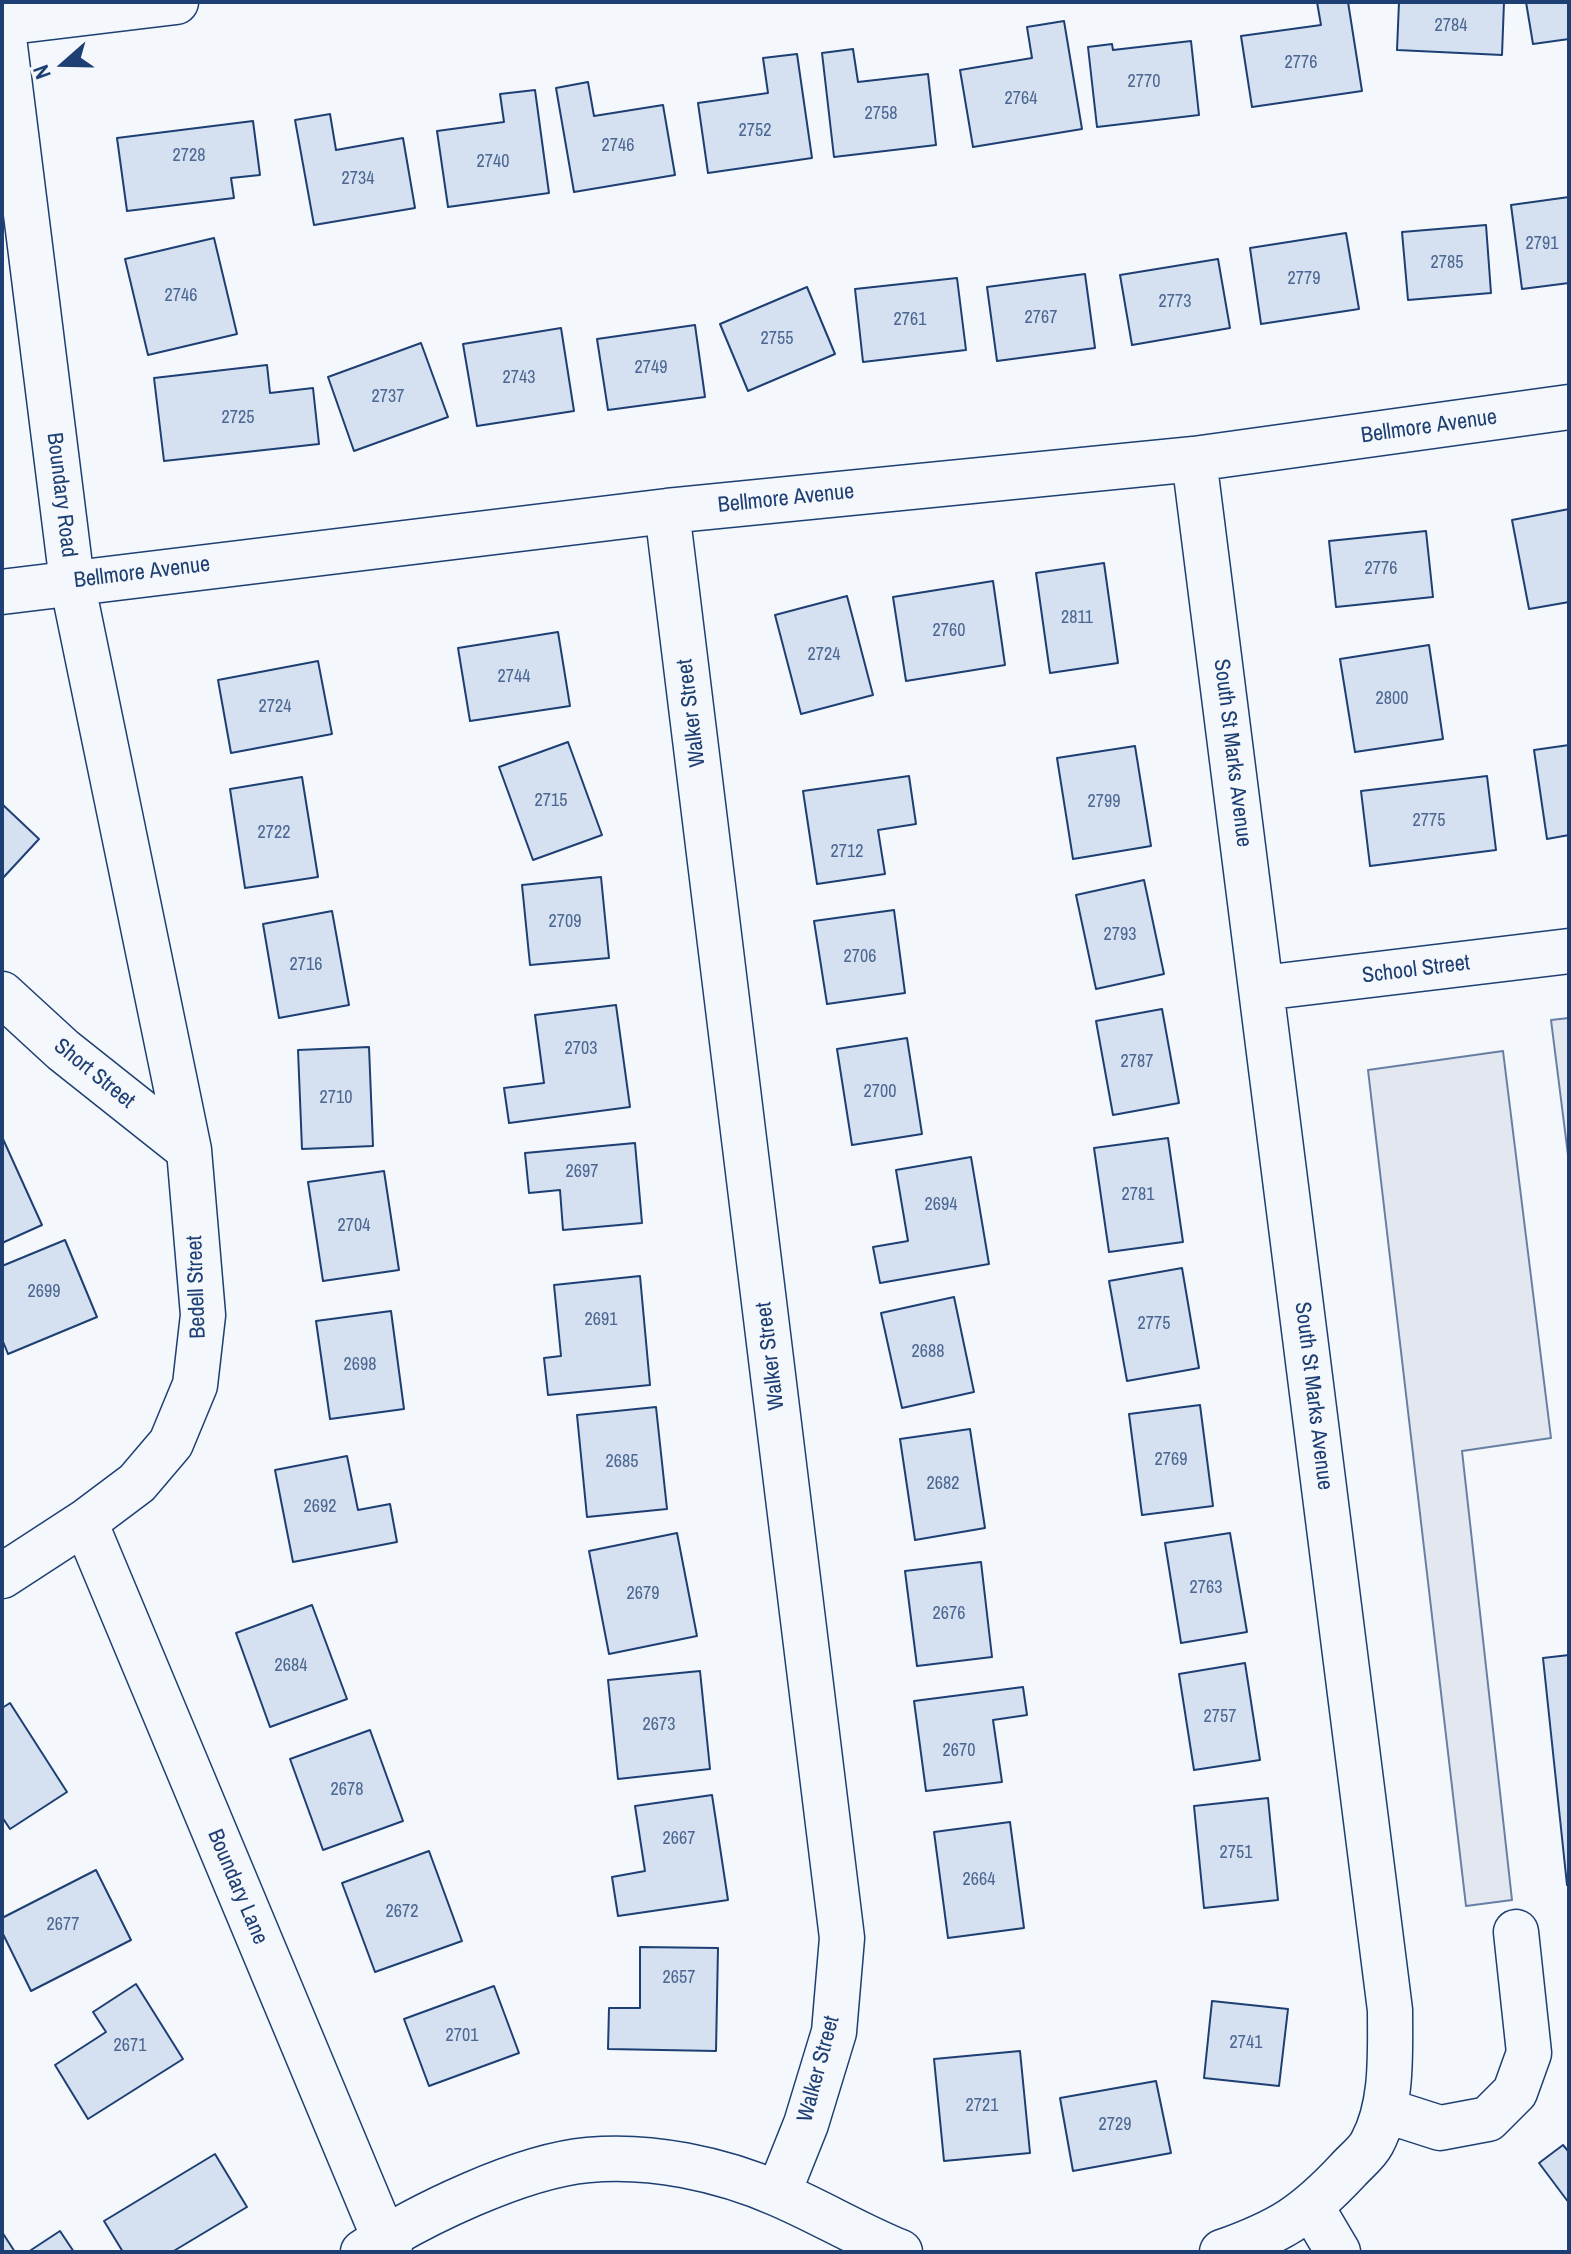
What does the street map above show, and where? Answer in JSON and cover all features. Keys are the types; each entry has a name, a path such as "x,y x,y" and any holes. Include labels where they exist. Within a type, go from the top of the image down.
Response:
{"street":[{"path":"2,22 176,2"},
{"name":"Boundary Road","path":"2,22 72,582 189,1150"},
{"name":"Bellmore Avenue","path":"2,592 667,511 1194,459 1569,407"},
{"name":"South St Marks Avenue","path":"1194,459 1390,2010 1390,2068 1384,2110 1372,2144 1312,2208 1272,2234 1222,2252"},
{"name":"Walker Street","path":"667,511 842,1938 834,2032 806,2124 778,2194"},
{"name":"School Street","path":"1262,988 1569,951"},
{"name":"Short Street","path":"2,994 63,1050 189,1150"},
{"name":"Bedell Street","path":"2,1576 85,1522 137,1483 171,1443 195,1385 203,1315 189,1150"},
{"name":"Boundary Lane","path":"85,1522 379,2247"},
{"path":"1384,2110 1440,2128 1488,2119 1515,2092 1529,2053 1516,1932"},
{"path":"379,2247 467,2197 543,2168 588,2160 640,2160 705,2170 778,2194 850,2232 900,2252"},
{"path":"1312,2208 1338,2252"}],"shaded area":[{"path":"1569,1018 1569,1163 1551,1020"},
{"path":"1503,1051 1551,1438 1462,1451 1512,1900 1466,1906 1368,1070"}],"building":[{"path":"1317,2 1348,2 1362,91 1252,107 1241,36 1321,25"},
{"path":"1399,2 1504,2 1502,55 1397,50"},
{"path":"1526,2 1569,2 1569,39 1533,44"},
{"path":"1064,21 1082,129 973,147 960,70 1032,58 1027,27"},
{"path":"1191,41 1199,115 1097,127 1088,47 1112,44 1113,50"},
{"path":"853,49 858,82 928,74 936,145 834,157 822,53"},
{"path":"797,54 812,158 708,173 698,103 768,93 763,58"},
{"path":"588,82 594,116 663,105 675,175 574,192 556,88"},
{"path":"535,90 549,193 448,207 437,131 504,122 500,94"},
{"path":"330,114 336,150 403,138 415,208 314,225 295,120"},
{"path":"253,121 260,175 231,178 234,198 127,211 117,138"},
{"path":"1569,197 1569,283 1522,289 1511,205"},
{"path":"1486,225 1491,293 1408,300 1402,232"},
{"path":"1346,233 1359,309 1261,324 1250,248"},
{"path":"214,238 237,334 148,355 125,259"},
{"path":"1218,259 1230,328 1132,345 1120,275"},
{"path":"1085,274 1095,348 997,361 987,287"},
{"path":"957,278 966,350 863,362 855,289"},
{"path":"807,287 835,354 748,391 720,324"},
{"path":"695,325 705,397 608,410 597,339"},
{"path":"561,328 574,411 477,426 463,344"},
{"path":"421,343 448,417 354,451 328,377"},
{"path":"267,365 270,393 313,388 319,444 164,461 154,378"},
{"path":"1569,509 1569,602 1529,609 1512,520"},
{"path":"1426,531 1433,597 1336,607 1329,541"},
{"path":"1104,563 1118,663 1050,673 1036,573"},
{"path":"993,581 1005,665 906,681 893,597"},
{"path":"847,596 873,695 801,714 775,615"},
{"path":"558,632 570,706 470,721 458,648"},
{"path":"1429,645 1443,739 1355,752 1340,659"},
{"path":"318,661 332,734 231,753 218,680"},
{"path":"568,742 602,835 533,860 499,767"},
{"path":"1569,745 1569,835 1547,839 1534,750"},
{"path":"1135,746 1151,846 1073,859 1057,758"},
{"path":"909,776 916,824 878,830 885,874 817,884 803,791"},
{"path":"1487,776 1496,850 1370,866 1361,791"},
{"path":"302,777 318,877 245,888 230,789"},
{"path":"2,804 39,839 2,879"},
{"path":"601,877 609,958 530,965 522,885"},
{"path":"1144,880 1164,974 1096,989 1076,895"},
{"path":"894,910 905,993 827,1004 814,921"},
{"path":"332,911 349,1005 279,1018 263,924"},
{"path":"616,1005 630,1107 509,1123 504,1088 544,1083 535,1015"},
{"path":"1162,1009 1179,1103 1113,1115 1096,1021"},
{"path":"907,1038 922,1134 852,1145 837,1049"},
{"path":"369,1047 373,1146 302,1149 298,1050"},
{"path":"1168,1138 1183,1242 1109,1252 1094,1148"},
{"path":"2,1139 42,1225 2,1243"},
{"path":"635,1143 642,1223 563,1230 560,1190 529,1193 525,1153"},
{"path":"971,1157 989,1264 880,1283 873,1247 908,1241 896,1170"},
{"path":"384,1171 399,1270 323,1281 308,1182"},
{"path":"65,1240 97,1317 8,1354 2,1339 2,1266"},
{"path":"1182,1268 1199,1368 1127,1381 1109,1281"},
{"path":"640,1276 650,1385 548,1395 544,1358 561,1356 554,1285"},
{"path":"954,1297 974,1392 902,1408 881,1313"},
{"path":"391,1311 404,1409 330,1419 316,1321"},
{"path":"1200,1405 1213,1506 1142,1515 1129,1414"},
{"path":"656,1407 667,1509 587,1517 577,1415"},
{"path":"970,1429 985,1528 915,1540 900,1439"},
{"path":"347,1456 358,1510 390,1504 397,1542 293,1562 275,1470"},
{"path":"677,1533 697,1636 609,1654 589,1551"},
{"path":"1230,1533 1247,1632 1181,1643 1165,1543"},
{"path":"981,1562 992,1657 917,1666 905,1571"},
{"path":"312,1605 347,1699 270,1727 236,1633"},
{"path":"1569,1655 1569,1884 1567,1885 1543,1658"},
{"path":"1245,1663 1260,1760 1194,1770 1179,1674"},
{"path":"700,1671 710,1769 618,1779 608,1680"},
{"path":"1023,1687 1027,1715 993,1720 1002,1782 926,1791 914,1701"},
{"path":"10,1703 67,1792 10,1829 2,1817 2,1708"},
{"path":"370,1730 403,1821 323,1850 290,1759"},
{"path":"712,1795 728,1900 618,1916 612,1877 645,1871 635,1806"},
{"path":"1268,1798 1278,1900 1204,1908 1194,1806"},
{"path":"1010,1822 1024,1928 948,1938 934,1832"},
{"path":"429,1851 462,1941 375,1972 342,1883"},
{"path":"96,1870 131,1940 31,1991 2,1932 2,1918"},
{"path":"640,1947 718,1948 716,2051 608,2049 609,2008 640,2008"},
{"path":"136,1984 183,2059 88,2119 55,2065 106,2032 93,2012"},
{"path":"494,1986 519,2053 429,2086 404,2019"},
{"path":"1212,2001 1288,2009 1279,2086 1204,2078"},
{"path":"1020,2051 1030,2153 944,2161 934,2059"},
{"path":"1156,2081 1171,2153 1073,2171 1060,2098"},
{"path":"1563,2145 1569,2152 1569,2203 1539,2163"},
{"path":"215,2154 247,2207 172,2252 123,2252 104,2221"},
{"path":"60,2231 74,2252 28,2252"},
{"path":"2,2232 15,2252 2,2252"}]}
